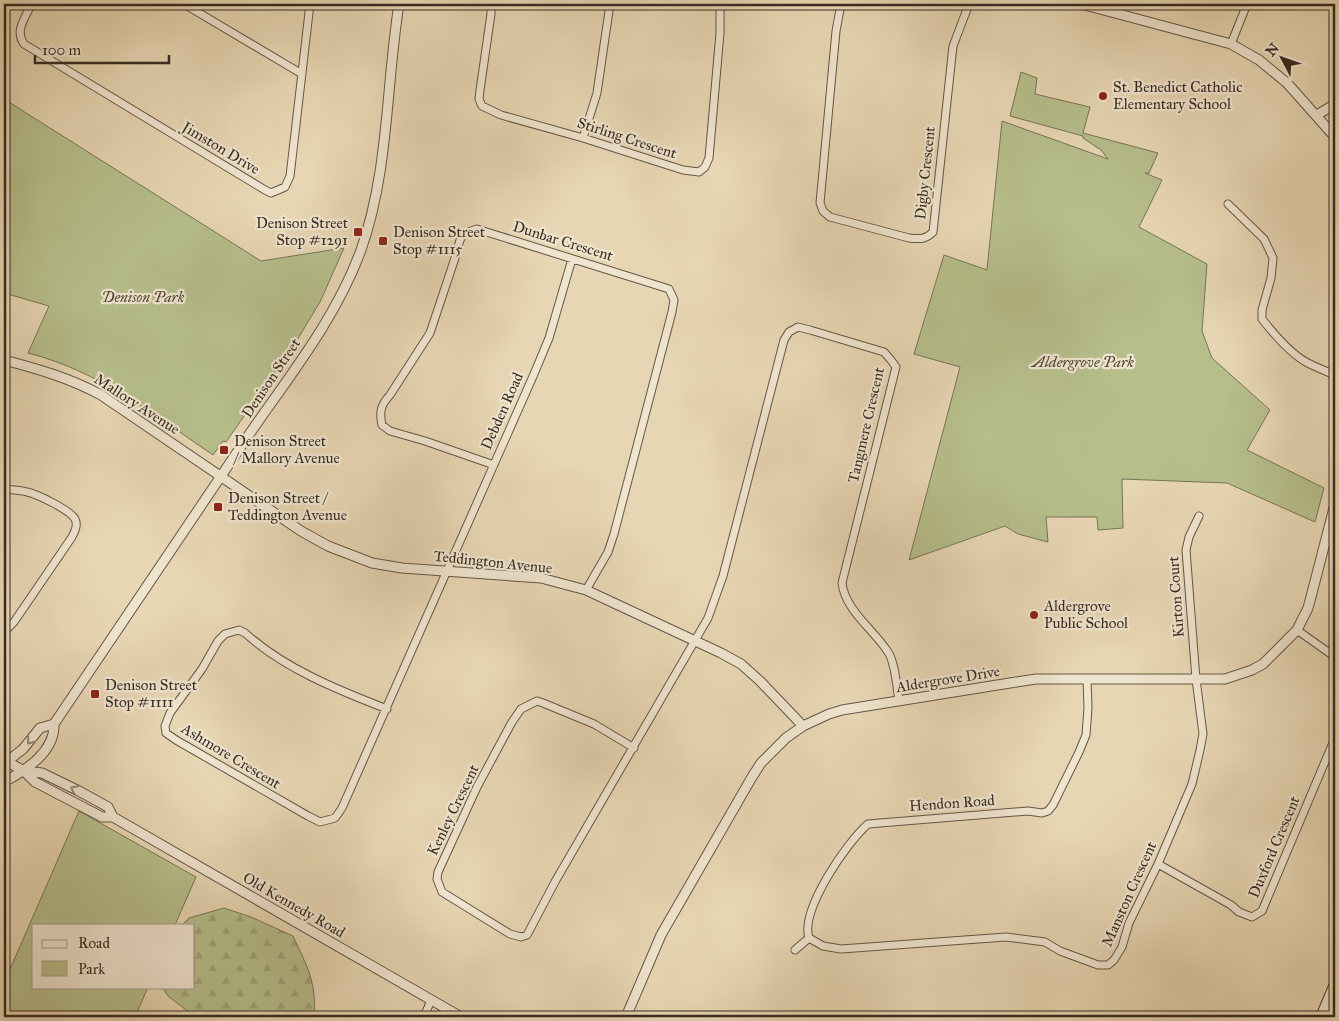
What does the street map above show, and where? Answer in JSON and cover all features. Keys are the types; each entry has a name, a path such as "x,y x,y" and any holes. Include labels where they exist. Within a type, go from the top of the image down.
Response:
{"main road":[{"path":"1321,1017 1335,984"}],"street":[{"name":"Jimston Drive","path":"32,4 20,27 20,37 24,44 271,193 285,187 290,176 310,4"},
{"path":"184,4 302,74"},
{"name":"Denison Street","path":"4,782 24,771 36,761 54,735 54,724 328,317 361,251 379,182 399,4"},
{"name":"Stirling Crescent","path":"491,4 480,90 482,106 501,115 583,138 683,170 699,172 705,167 708,158 722,4"},
{"path":"583,138 597,93 610,4"},
{"name":"Digby Crescent","path":"841,4 836,31 820,203 823,211 830,217 921,240 926,239 933,232 953,46 969,4"},
{"path":"1081,4 1231,44 1259,60 1287,83 1318,115 1335,137"},
{"path":"1117,13 1121,4"},
{"path":"1231,44 1247,4"},
{"path":"1318,115 1335,104"},
{"path":"1228,204 1264,239 1273,258 1271,278 1262,310 1262,319 1293,352 1306,362 1335,375"},
{"name":"Dunbar Crescent","path":"494,465 390,431 382,425 380,411 382,404 390,395 430,333 459,240 465,232 477,229 669,289 674,300 672,312 611,543 599,571 586,590"},
{"name":"Debden Road","path":"447,571 549,338 572,259"},
{"name":"Tangmere Crescent","path":"695,640 708,618 722,576 784,340 789,332 798,327 884,352 896,367 842,583 843,593 849,602 890,653 899,701"},
{"name":"Mallory Avenue","path":"4,360 43,370 88,388 111,401 221,476"},
{"name":"Teddington Avenue","path":"221,476 301,531 328,546 372,563 402,568 541,578 586,590 695,640 741,664 803,726"},
{"path":"4,489 25,491 42,498 68,512 74,518 76,525 72,537 14,622 4,632"},
{"name":"Aldergrove Drive","path":"626,1017 661,936 752,777 771,752 786,738 803,726 842,710 1036,679 1226,679 1252,670 1263,664 1297,630 1308,608 1335,504"},
{"name":"Kirton Court","path":"1196,679 1186,550 1191,532 1199,516"},
{"name":"Ashmore Crescent","path":"387,708 302,672 239,630 225,634 218,641 202,669 170,713 164,726 166,733 176,740 320,822 335,818 342,808 387,708 447,571"},
{"path":"1297,630 1335,657"},
{"name":"Kenley Crescent","path":"634,748 594,724 537,701 521,709 477,787 438,872 437,879 442,892 510,934 521,937 527,935 556,880 634,748 695,640"},
{"name":"Hendon Road","path":"808,938 806,931 807,922 826,878 859,832 868,824 1028,811 1042,813 1048,811 1057,799 1086,735 1088,708 1087,679"},
{"name":"Manston Crescent","path":"808,938 823,946 841,949 1006,936 1045,942 1060,951 1089,963 1108,965 1114,960 1122,947 1129,923 1158,864 1192,784 1202,734 1196,679"},
{"name":"Denison Street","path":"5,762 23,749 40,728 54,724"},
{"name":"Duxford Crescent","path":"1158,864 1231,904 1239,912 1252,917 1262,911 1335,738"},
{"name":"Old Kennedy Road","path":"5,762 24,771 42,773 108,807 113,817 461,1017"},
{"path":"795,950 808,938"},
{"path":"424,1017 431,1000"}],"green space":[{"name":"Aldergrove Park","path":"1021,72 1037,78 1035,94 1090,107 1083,133 1158,153 1149,173 1145,173 1162,180 1139,227 1207,264 1202,331 1212,358 1270,410 1247,450 1324,488 1315,522 1227,483 1122,479 1123,528 1098,530 1097,517 1046,517 1048,542 1018,534 1005,526 909,560 960,367 914,354 944,255 987,270 1002,121 1108,159 1101,150 1083,138 1083,136 1010,116"},
{"name":"Denison Park","path":"4,99 261,261 344,248 320,302 297,340 226,442 223,441 213,455 147,410 102,383 79,371 28,353 49,306 4,293"},
{"path":"79,811 196,877 175,924 32,924 32,988 148,988 135,1017 4,1017 4,983"},
{"path":"224,908 251,917 293,936 310,975 314,994 314,1017 195,1017 168,996 163,988 195,988 195,924 183,924 189,918"}],"place":[{"name":"St. Benedict Catholic Elementary School","path":"1103,96"},
{"name":"Denison Street Stop #1291","path":"358,232"},
{"name":"Denison Street Stop #1115","path":"383,241"},
{"name":"Denison Street / Mallory Avenue","path":"224,450"},
{"name":"Denison Street / Teddington Avenue","path":"218,507"},
{"name":"Aldergrove Public School","path":"1034,615"},
{"name":"Denison Street Stop #1111","path":"95,694"}]}
